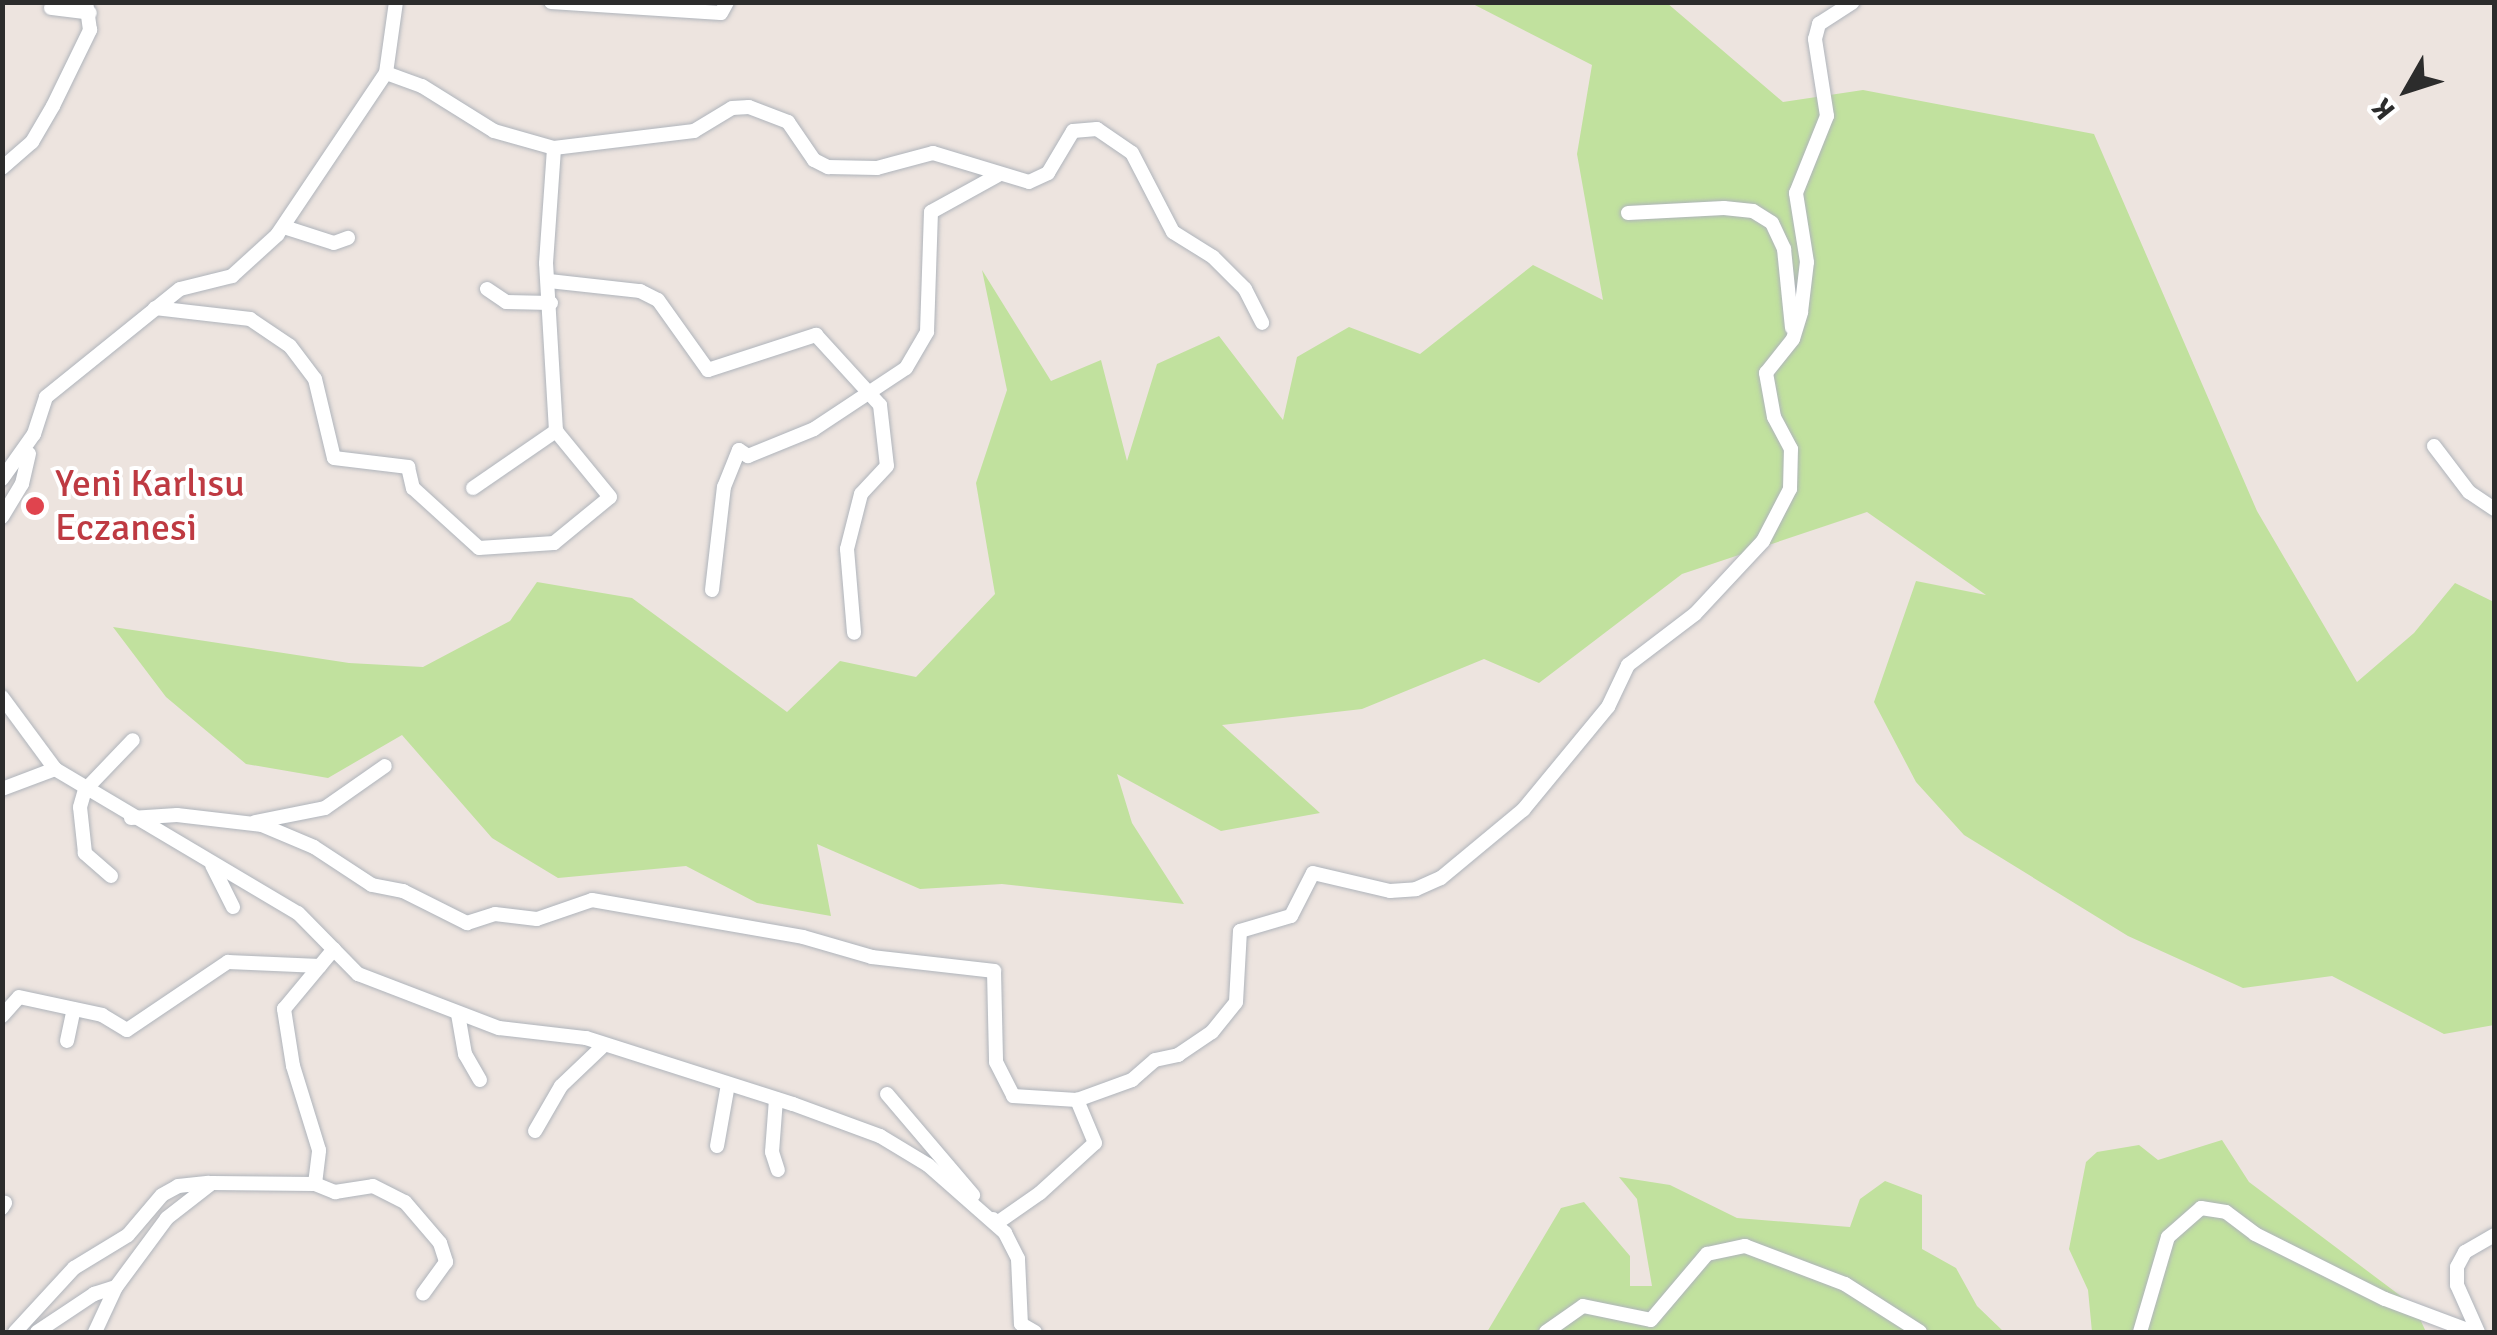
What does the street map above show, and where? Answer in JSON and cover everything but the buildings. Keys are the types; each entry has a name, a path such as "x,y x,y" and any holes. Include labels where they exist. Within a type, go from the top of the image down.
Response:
{"street":[{"path":"2,517 22,484 46,397 180,290 232,276 284,226 386,73 396,2"},
{"path":"551,2 721,13 727,2"},
{"path":"131,818 244,824 288,834 372,885 402,891 446,918 467,923 494,914 538,919 592,900 804,937 872,957 994,970 1000,1078 1013,1096 1029,1101 1077,1100 1132,1080 1154,1060 1178,1055 1212,1032 1236,1002 1240,931 1291,916 1313,873 1390,892 1416,889 1441,878 1538,796 1608,707 1628,666 1696,614 1763,541 1782,510 1791,449 1774,417 1766,373 1792,339 1807,262 1796,193 1827,116 1816,39 1819,24 1853,2"},
{"path":"2,168 32,142 90,30 88,8 51,8"},
{"path":"386,73 422,86 494,131 554,148 694,131 732,108 749,106 788,122 814,160 828,167 877,168 932,153 1029,182 1043,178 1072,132 1111,136 1141,165 1173,232 1214,257 1245,289 1262,323"},
{"path":"156,308 250,319 290,346 315,379 334,458 408,467 414,488 478,548 554,542 610,497 556,431 550,281 554,148"},
{"path":"712,590 724,487 739,450 748,456 814,428 866,398 906,368 927,332 931,212 998,175"},
{"path":"1628,212 1724,208 1752,211 1772,222 1784,249 1792,339"},
{"path":"284,226 334,243 348,238"},
{"path":"550,281 640,290 658,300 708,370 816,335 866,398 880,405 887,466 861,494 847,549 854,634"},
{"path":"487,290 506,302 551,303"},
{"path":"473,488 556,431"},
{"path":"2,479 34,434"},
{"path":"2434,446 2468,492 2494,509"},
{"path":"2,696 56,769 131,818 298,913 358,974 499,1028 549,1030 776,1099 880,1136 928,1165 997,1223"},
{"path":"111,876 85,853 84,790 133,740"},
{"path":"244,824 325,808 385,766"},
{"path":"2,789 56,769"},
{"path":"211,864 234,908"},
{"path":"314,1184 319,1150 296,1080 284,1008 334,948"},
{"path":"2,1016 18,997 73,1013 102,1015 127,1030 228,962 320,966"},
{"path":"67,1041 73,1013"},
{"path":"458,1014 464,1054 480,1080"},
{"path":"535,1131 561,1086 603,1046"},
{"path":"717,1146 728,1084"},
{"path":"887,1094 997,1223 1018,1259 1021,1324 1035,1332"},
{"path":"776,1099 778,1170"},
{"path":"997,1223 1095,1143 1077,1100"},
{"path":"94,1332 116,1287 166,1218 212,1183"},
{"path":"15,1332 74,1268 128,1235 162,1195 178,1186 314,1184 334,1192 372,1186 405,1202 440,1243 446,1262 423,1294"},
{"path":"2140,1332 2168,1237 2191,1213 2214,1208 2385,1299 2475,1332"},
{"path":"2475,1332 2457,1285 2457,1267 2465,1252 2494,1235"},
{"path":"1546,1332 1582,1306 1651,1320 1707,1254 1745,1246 1845,1284 1920,1332"},
{"path":"37,1332 94,1294 116,1287"}],"green space":[{"path":"1471,3 1667,3 1783,102 1863,90 2094,134 2257,511 2357,682 2414,633 2455,583 2494,602 2494,1025 2444,1034 2332,976 2243,988 2128,936 1964,835 1916,782 1874,702 1916,581 1986,595 1867,512 1682,574 1539,683 1484,659 1362,709 1222,725 1320,813 1221,831 1117,774 1132,823 1184,904 1002,884 920,889 817,844 831,916 757,903 686,866 558,878 492,838 402,735 328,778 246,764 166,697 113,627 349,663 423,667 510,621 537,582 632,598 787,712 840,661 916,677 995,594 976,483 1007,390 982,270 1051,381 1101,360 1127,461 1157,364 1219,336 1283,420 1297,357 1349,327 1420,354 1533,265 1603,300 1577,154 1592,65"},
{"path":"2222,1140 2249,1182 2414,1306 2426,1332 2092,1332 2088,1290 2069,1249 2086,1162 2097,1152 2139,1145 2158,1160"},
{"path":"1619,1177 1670,1185 1737,1218 1850,1227 1860,1199 1885,1181 1922,1195 1922,1249 1956,1268 1977,1306 2004,1332 1487,1332 1561,1208 1584,1202 1630,1256 1630,1286 1652,1286 1637,1199"}],"place":[{"name":"Yeni Karlısu Eczanesi","path":"35,506"}]}
